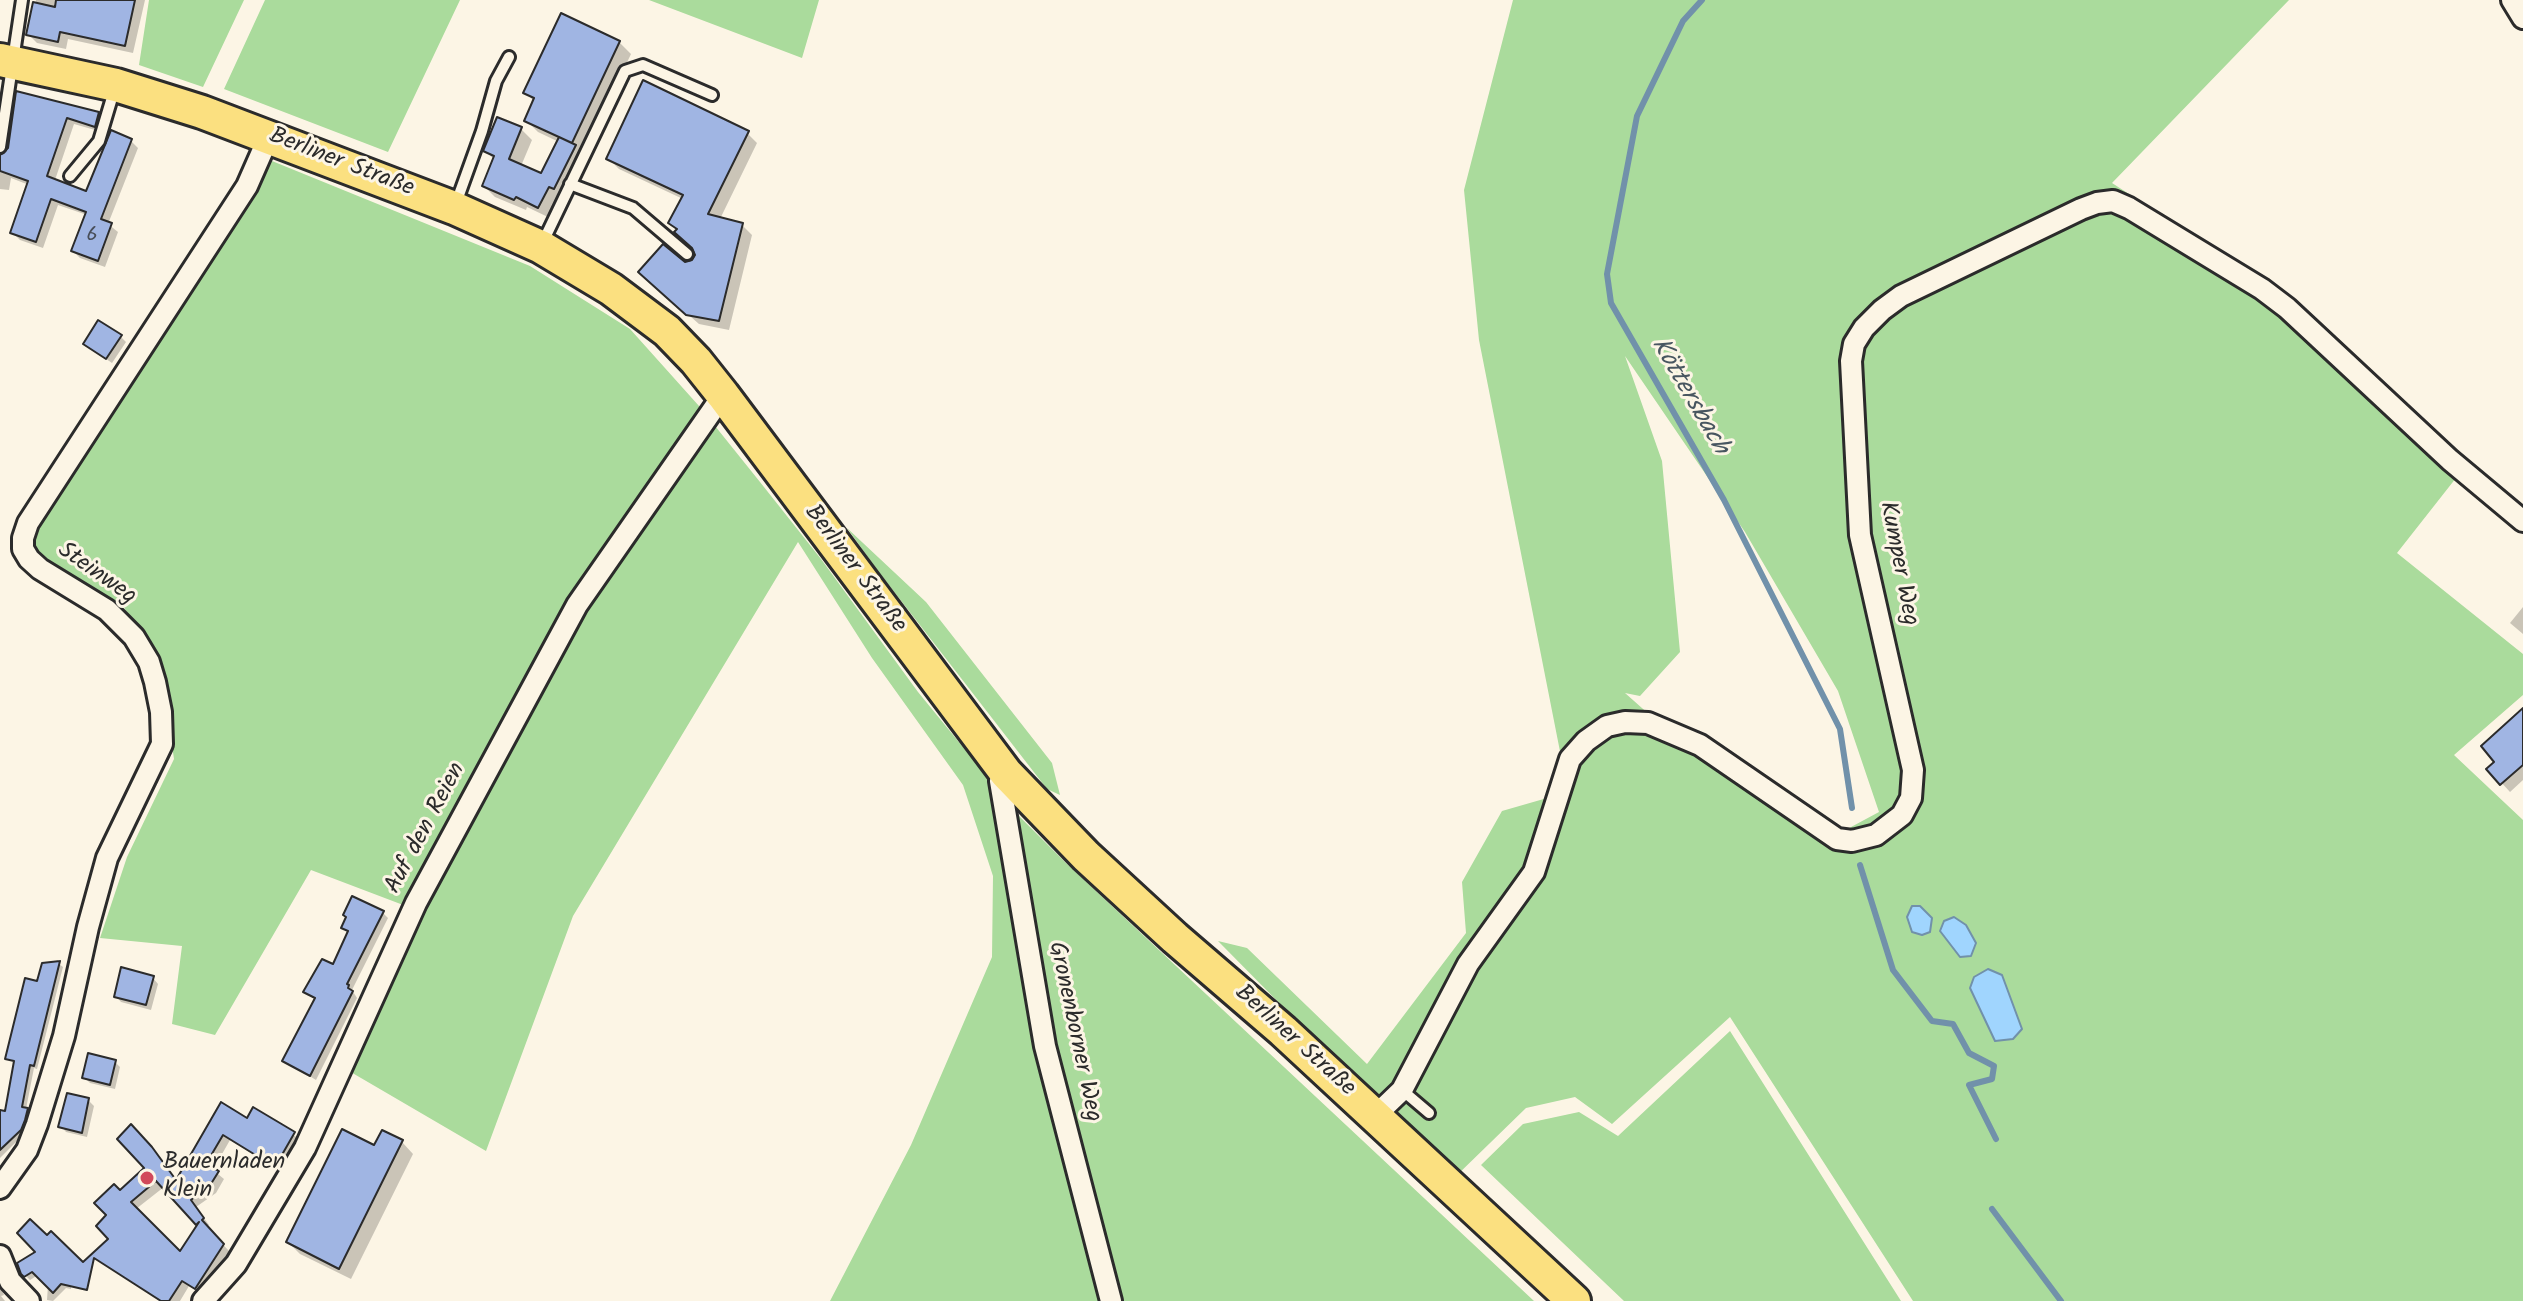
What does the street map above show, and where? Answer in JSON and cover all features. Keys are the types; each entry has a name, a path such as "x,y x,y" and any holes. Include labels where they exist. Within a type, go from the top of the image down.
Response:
{"main road":[{"name":"Berliner Straße","path":"7,61 116,85 269,136 454,208 541,247 611,289 667,331 723,395 1006,773 1086,856 1375,1116 1574,1301"}],"street":[{"path":"2512,0 2523,18"},
{"name":"Steinweg","path":"0,1188 27,1150 37,1124 64,1036 107,858 162,744 161,712 155,682 149,662 134,637 107,610 40,569 23,549 23,538 28,523 247,186 269,136"},
{"name":"Kumper Weg","path":"1375,1116 1402,1090 1468,964 1534,872 1570,759 1586,741 1607,726 1625,722 1648,723 1700,745 1837,839 1852,841 1876,835 1902,815 1911,798 1913,770 1860,535 1851,361 1854,344 1864,328 1901,296 2081,209 2113,201 2262,289 2287,308 2450,460 2523,521"},
{"name":"Auf den Reien","path":"206,1300 236,1264 305,1148 416,903 577,605 723,395"},
{"name":"Gronenborner Weg","path":"1006,773 1000,781 1045,1046 1111,1301"},
{"path":"0,1256 10,1281 29,1301"}],"lane":[{"path":"0,147 7,61 22,0"},
{"path":"454,208 482,131 496,81 509,57"},
{"path":"541,247 625,71 643,65 712,95"},
{"path":"70,176 99,141 116,85"},
{"path":"570,184 633,208 687,254"},
{"path":"1402,1090 1429,1113"}],"green space":[{"path":"149,0 244,0 203,87 139,65"},
{"path":"265,0 460,0 388,152 224,89"},
{"path":"649,0 819,0 802,58"},
{"path":"1513,0 2289,0 2112,183 2267,283 2467,464 2397,553 2523,654 2523,695 2454,755 2523,820 2523,1301 1913,1301 1730,1017 1612,1124 1575,1097 1526,1108 1453,1179 1218,941 1247,948 1367,1064 1466,933 1462,882 1502,811 1568,792 1479,340 1464,190","holes":["1625,356 1745,532 1838,691 1879,812 1825,841 1686,747 1625,693 1640,696 1680,652 1662,461"]},
{"path":"272,161 530,266 630,329 699,406 760,482 821,559 918,692 998,790 1010,877 1006,878 1024,881 1012,809 1534,1301 830,1301 911,1145 992,957 993,876 963,785 872,658 798,542 573,916 486,1151 349,1071 419,911 311,870 215,1035 172,1024 182,946 100,938 127,857 174,759 160,663 123,606 34,551 31,533"},
{"path":"847,528 926,602 1052,763 1060,795 1047,789"},
{"path":"1730,1031 1901,1301 1624,1301 1481,1165 1523,1124 1579,1112 1618,1136"}],"water":[{"path":"1912,906 1920,906 1932,918 1930,932 1922,935 1912,932 1907,917"},
{"path":"1954,917 1966,925 1976,943 1971,956 1960,957 1940,931 1944,921"},
{"path":"1988,969 2002,975 2022,1029 2013,1039 1995,1041 1970,988 1974,977"}],"building":[{"path":"56,0 135,0 125,46 60,32 58,42 26,35 33,2 55,7"},
{"path":"561,13 620,41 572,143 524,121 534,98 523,93"},
{"path":"643,80 749,131 708,214 743,223 719,321 686,315 638,272 663,244 685,262 695,255 692,248 674,232 677,229 668,223 683,195 606,159"},
{"path":"16,91 99,112 95,127 67,118 47,176 86,191 111,130 132,139 101,219 112,223 98,261 71,251 86,212 51,199 36,242 10,233 28,181 0,171 0,155 8,148"},
{"path":"497,117 522,127 509,159 541,173 559,137 576,145 554,189 549,187 538,208 482,186 494,156 483,151"},
{"path":"98,320 122,335 106,359 83,344"},
{"path":"2523,708 2523,765 2500,785 2486,769 2494,762 2481,746"},
{"path":"352,896 384,911 347,984 353,991 310,1076 282,1061 315,998 303,992 322,959 333,964 348,931 341,928"},
{"path":"60,961 34,1066 30,1065 22,1107 28,1108 25,1120 21,1130 0,1150 0,1110 5,1111 14,1061 5,1059 25,978 37,981 42,963"},
{"path":"121,967 154,976 146,1005 114,997"},
{"path":"88,1053 116,1060 110,1085 82,1078"},
{"path":"67,1093 89,1098 82,1133 58,1127"},
{"path":"221,1102 247,1118 253,1107 295,1132 275,1167 223,1135 206,1164 219,1171 209,1187 191,1200 204,1218 202,1220 224,1244 195,1289 182,1281 169,1301 161,1301 94,1258 87,1290 61,1284 53,1293 32,1272 24,1277 21,1274 17,1263 35,1252 17,1233 30,1219 47,1235 51,1231 83,1262 108,1239 96,1226 106,1215 94,1203 114,1184 120,1190 144,1168 117,1139 131,1124 176,1180","holes":["156,1181 196,1225 199,1222 180,1251 131,1202"]},
{"path":"342,1129 374,1145 382,1130 403,1140 339,1269 286,1242"}],"waterway":[{"name":"Köttersbach","path":"1702,0 1683,21 1637,116 1607,274 1611,303 1724,500 1840,729 1852,808"},
{"name":"Köttersbach","path":"1860,865 1893,970 1932,1021 1953,1024 1969,1053 1994,1066 1992,1079 1969,1085 1996,1139"},
{"name":"Köttersbach","path":"1992,1209 2061,1301"}],"place":[{"name":"Bauernladen Klein","path":"147,1178"}]}
